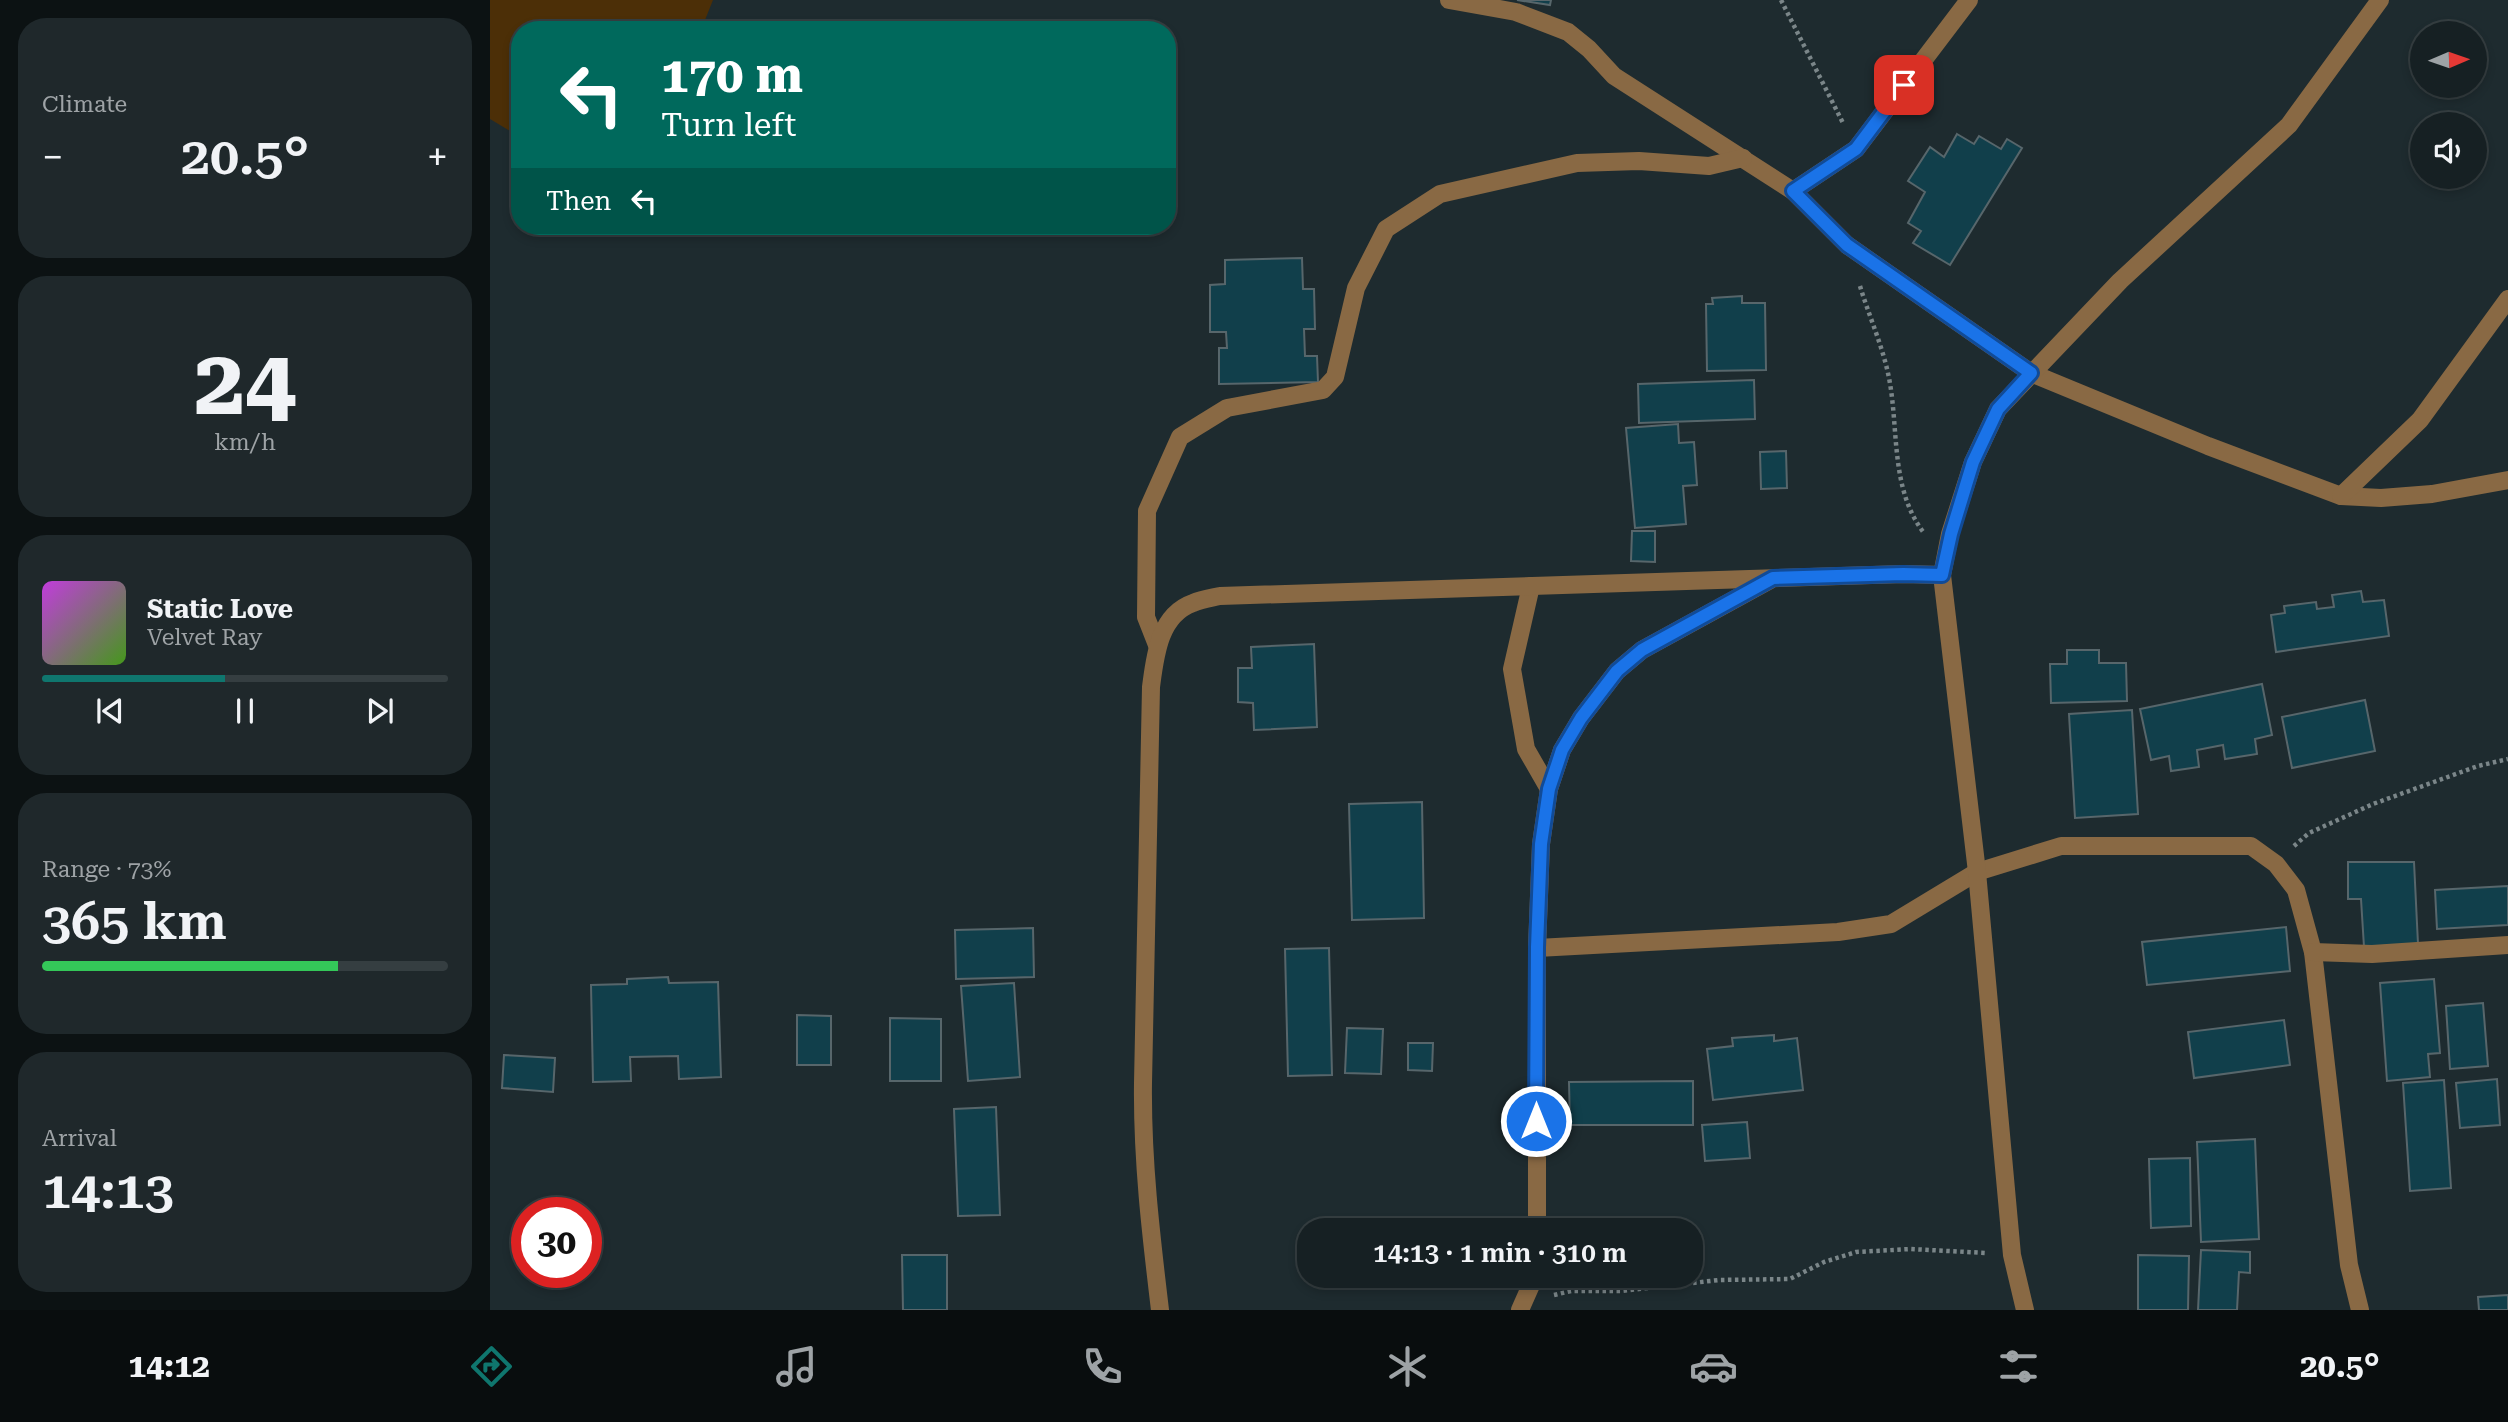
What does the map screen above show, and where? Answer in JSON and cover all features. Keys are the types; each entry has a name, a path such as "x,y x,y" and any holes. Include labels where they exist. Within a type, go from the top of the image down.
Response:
{"street":[{"path":"1449,0 1516,12 1568,32 1614,76 1793,191 1847,245 2031,373 2208,446 2342,496 2381,498 2432,494 2508,481"},
{"path":"1793,191 1856,149 1969,0"},
{"path":"2025,1310 2011,1255 1977,873 1942,575 1951,534 1973,462 1998,409 2120,281 2289,125 2380,0"},
{"path":"1157,645 1146,617 1147,511 1180,437 1227,408 1323,390 1335,377 1356,288 1386,229 1440,194 1577,163 1639,161 1709,166 1743,158"},
{"path":"2342,496 2420,420 2508,299"},
{"path":"1160,1310 1142,1127 1151,687 1157,645 1172,618 1191,603 1220,596 1903,574 1942,575"},
{"path":"1537,1218 1537,947 1541,844 1549,789 1562,750 1581,718 1617,671 1642,650 1773,578"},
{"path":"1531,586 1512,668 1526,749 1549,789"},
{"path":"1537,947 1838,932 1891,924 1977,873 2061,846 2251,846 2276,864 2296,890 2313,952 2349,1265 2360,1310"},
{"path":"2313,952 2372,954 2508,945"},
{"path":"1522,1306 1530,1288"}],"path":[{"path":"1782,0 1856,149"},
{"path":"1847,245 1888,376 1900,477 1908,507 1922,531 1946,556"},
{"path":"2276,864 2309,833 2373,804 2478,765 2508,759"},
{"path":"1522,1306 1571,1291 1621,1291 1719,1280 1790,1279 1824,1262 1856,1252 1911,1248 2011,1255"}],"shaded area":[{"path":"490,0 713,0 705,21 511,21 511,132 490,119"}],"building":[{"path":"1517,0 1551,0 1550,5"},
{"path":"1957,134 1974,144 1979,136 2001,149 2007,139 2022,148 1950,265 1913,243 1921,231 1908,223 1925,192 1908,181 1930,147 1944,157"},
{"path":"1302,258 1303,289 1314,289 1315,329 1304,329 1305,356 1317,356 1318,382 1219,384 1219,348 1227,348 1226,332 1210,332 1210,285 1225,284 1225,260"},
{"path":"1742,296 1742,303 1765,303 1766,370 1707,371 1706,304 1713,304 1712,298"},
{"path":"1754,380 1755,419 1639,423 1638,384"},
{"path":"1678,424 1679,443 1694,442 1697,485 1683,486 1686,524 1635,528 1626,428"},
{"path":"1786,451 1787,488 1761,489 1760,452"},
{"path":"1632,531 1655,531 1655,562 1631,561"},
{"path":"2361,591 2363,602 2384,600 2389,636 2276,652 2271,615 2285,613 2284,606 2316,602 2317,609 2334,607 2332,595"},
{"path":"1314,644 1317,727 1254,730 1253,703 1238,702 1238,668 1252,668 1251,647"},
{"path":"2067,650 2099,650 2099,663 2126,663 2127,701 2051,703 2050,664 2067,664"},
{"path":"2262,684 2272,735 2255,739 2257,754 2225,759 2223,745 2197,750 2199,767 2171,771 2169,756 2151,760 2140,709"},
{"path":"2365,700 2375,751 2292,768 2282,717"},
{"path":"2132,710 2138,814 2075,818 2069,714"},
{"path":"1422,802 1424,918 1352,920 1349,804"},
{"path":"2348,862 2414,862 2418,944 2364,947 2361,899 2348,899"},
{"path":"2508,886 2508,925 2437,929 2435,890"},
{"path":"2286,927 2290,971 2147,985 2142,942"},
{"path":"1033,928 1034,977 956,979 955,930"},
{"path":"1329,948 1332,1075 1288,1076 1285,949"},
{"path":"668,977 669,983 718,982 721,1077 679,1079 678,1056 630,1057 631,1081 593,1082 591,985 627,984 627,979"},
{"path":"2434,979 2440,1053 2428,1054 2430,1077 2387,1081 2380,983"},
{"path":"1014,983 1020,1077 968,1081 961,986"},
{"path":"2483,1003 2488,1066 2450,1069 2446,1006"},
{"path":"797,1015 831,1016 831,1065 797,1065"},
{"path":"890,1018 941,1019 941,1081 890,1081"},
{"path":"2284,1020 2290,1065 2194,1078 2188,1032"},
{"path":"1347,1028 1383,1029 1381,1074 1345,1073"},
{"path":"1774,1035 1774,1041 1797,1038 1803,1090 1713,1100 1707,1049 1733,1046 1732,1038"},
{"path":"1408,1043 1433,1043 1432,1071 1408,1070"},
{"path":"504,1055 555,1058 553,1092 502,1088"},
{"path":"2497,1079 2500,1125 2460,1128 2456,1083"},
{"path":"2444,1080 2451,1188 2410,1191 2403,1083"},
{"path":"1693,1081 1693,1125 1570,1125 1569,1082"},
{"path":"996,1107 1000,1215 958,1216 954,1109"},
{"path":"1747,1122 1750,1158 1705,1161 1702,1125"},
{"path":"2255,1139 2259,1239 2201,1242 2197,1142"},
{"path":"2190,1158 2191,1226 2151,1228 2149,1159"},
{"path":"2201,1250 2250,1252 2250,1273 2239,1272 2237,1310 2198,1310"},
{"path":"902,1255 947,1255 947,1310 903,1310"},
{"path":"2138,1255 2189,1256 2188,1310 2138,1310"},
{"path":"2508,1295 2508,1310 2479,1310 2478,1297"}],"route":[{"path":"1536,1121 1537,947 1541,844 1549,789 1562,750 1581,718 1617,671 1642,650 1773,578 1942,575 1951,534 1973,462 1998,409 2031,373 1847,245 1793,191 1856,149 1904,85"}]}
